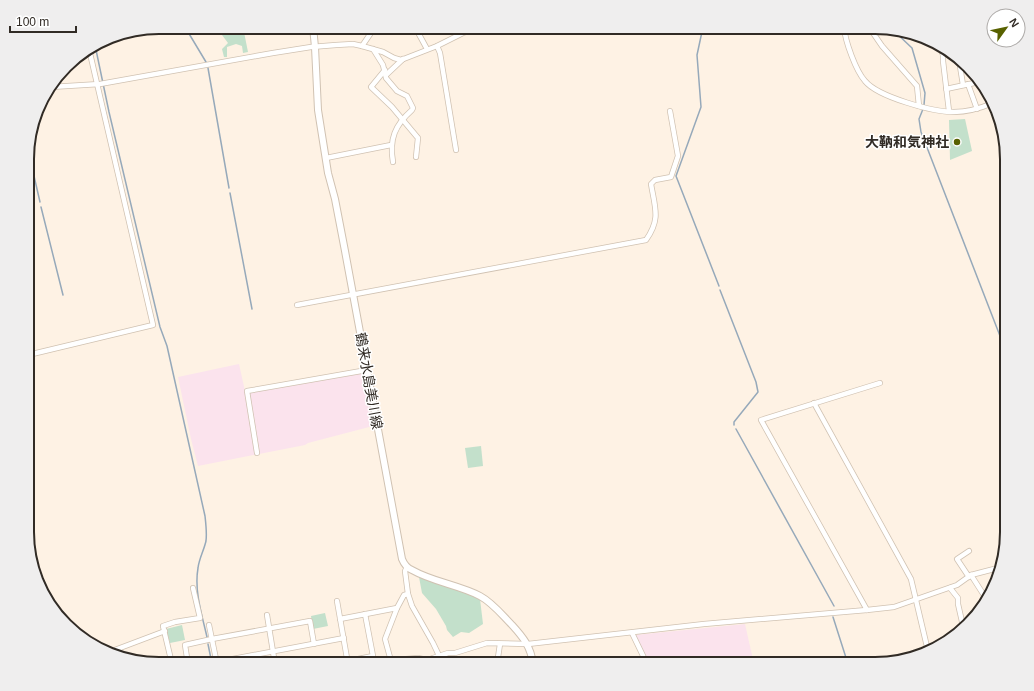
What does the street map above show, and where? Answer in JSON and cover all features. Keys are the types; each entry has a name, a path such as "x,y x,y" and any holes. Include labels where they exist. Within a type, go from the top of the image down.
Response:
{"main road":[{"name":"鶴来水島美川線","path":"314,34 318,110 326,158 335,199 402,559 407,567"},
{"path":"407,567 489,601 528,644 532,657"}],"street":[{"path":"362,46 370,34"},
{"path":"419,34 427,49"},
{"path":"416,158 418,138 403,118 371,87 385,72 403,59 461,34"},
{"path":"845,34 845,39 865,81 874,89 885,95 926,108 954,112 977,109 988,105"},
{"path":"874,34 882,46 914,82 919,106"},
{"path":"57,87 100,84 273,53 347,44 374,49 394,58 401,60 403,59"},
{"path":"436,46 440,53 456,150"},
{"path":"374,49 385,72 386,78 397,91 407,96 411,102 412,110 403,118 392,138 391,145 393,162"},
{"path":"34,354 153,325 100,84 91,54"},
{"path":"943,55 942,61 949,111"},
{"path":"961,67 965,84 977,109"},
{"path":"946,88 974,83"},
{"path":"297,305 646,240 653,230 657,216 651,184 655,180 671,177 678,156 670,111"},
{"path":"326,158 391,145"},
{"path":"257,453 247,391 367,370"},
{"path":"867,610 761,420 880,383"},
{"path":"814,403 911,579 927,646"},
{"path":"969,551 957,559 983,595"},
{"path":"407,567 405,571 408,594 412,606 422,621 439,656"},
{"path":"436,657 487,643 528,644 704,624 867,610 894,606 950,588 970,576 994,569"},
{"path":"170,657 163,626 200,618 193,588"},
{"path":"950,588 958,598 962,622"},
{"path":"390,657 385,639 397,608 404,596 408,594"},
{"path":"337,601 347,657"},
{"path":"340,619 397,608"},
{"path":"365,614 373,656 369,657"},
{"path":"267,615 273,657"},
{"path":"187,657 185,645 310,621 314,644"},
{"path":"209,625 216,657"},
{"path":"117,649 164,631"},
{"path":"632,633 644,657"},
{"path":"244,657 344,638"},
{"path":"498,657 500,644"}],"shaded area":[{"path":"239,364 245,391 365,371 373,426 305,445 198,466 178,377"},
{"path":"745,624 752,657 646,657 635,635"}],"green space":[{"path":"221,34 244,34 248,52 243,53 242,46 236,44 227,47 227,57 224,57 222,49 228,43"},
{"path":"965,119 972,151 950,160 949,120"},
{"path":"481,446 483,466 468,468 465,448"},
{"path":"419,577 480,599 483,624 469,633 461,632 453,637 447,630 436,609 422,593"},
{"path":"325,613 328,626 313,629 311,616"},
{"path":"182,625 185,640 170,643 166,629"}],"waterway":[{"path":"189,34 206,62"},
{"path":"702,34 697,55 701,107 676,176 719,286"},
{"path":"900,36 912,48 925,93 924,105"},
{"path":"96,51 109,112 160,327 167,346 205,516 206,541 199,565 197,585 199,603 207,637"},
{"path":"208,68 229,188"},
{"path":"923,109 919,119 921,132 1000,336"},
{"path":"34,176 40,202"},
{"path":"230,193 252,309"},
{"path":"41,207 63,295"},
{"path":"720,290 756,382 758,392 734,422 734,425"},
{"path":"736,429 834,606"},
{"path":"833,617 846,657"},
{"path":"208,644 211,657"}],"place":[{"name":"大靹和気神社","path":"957,142"}]}
